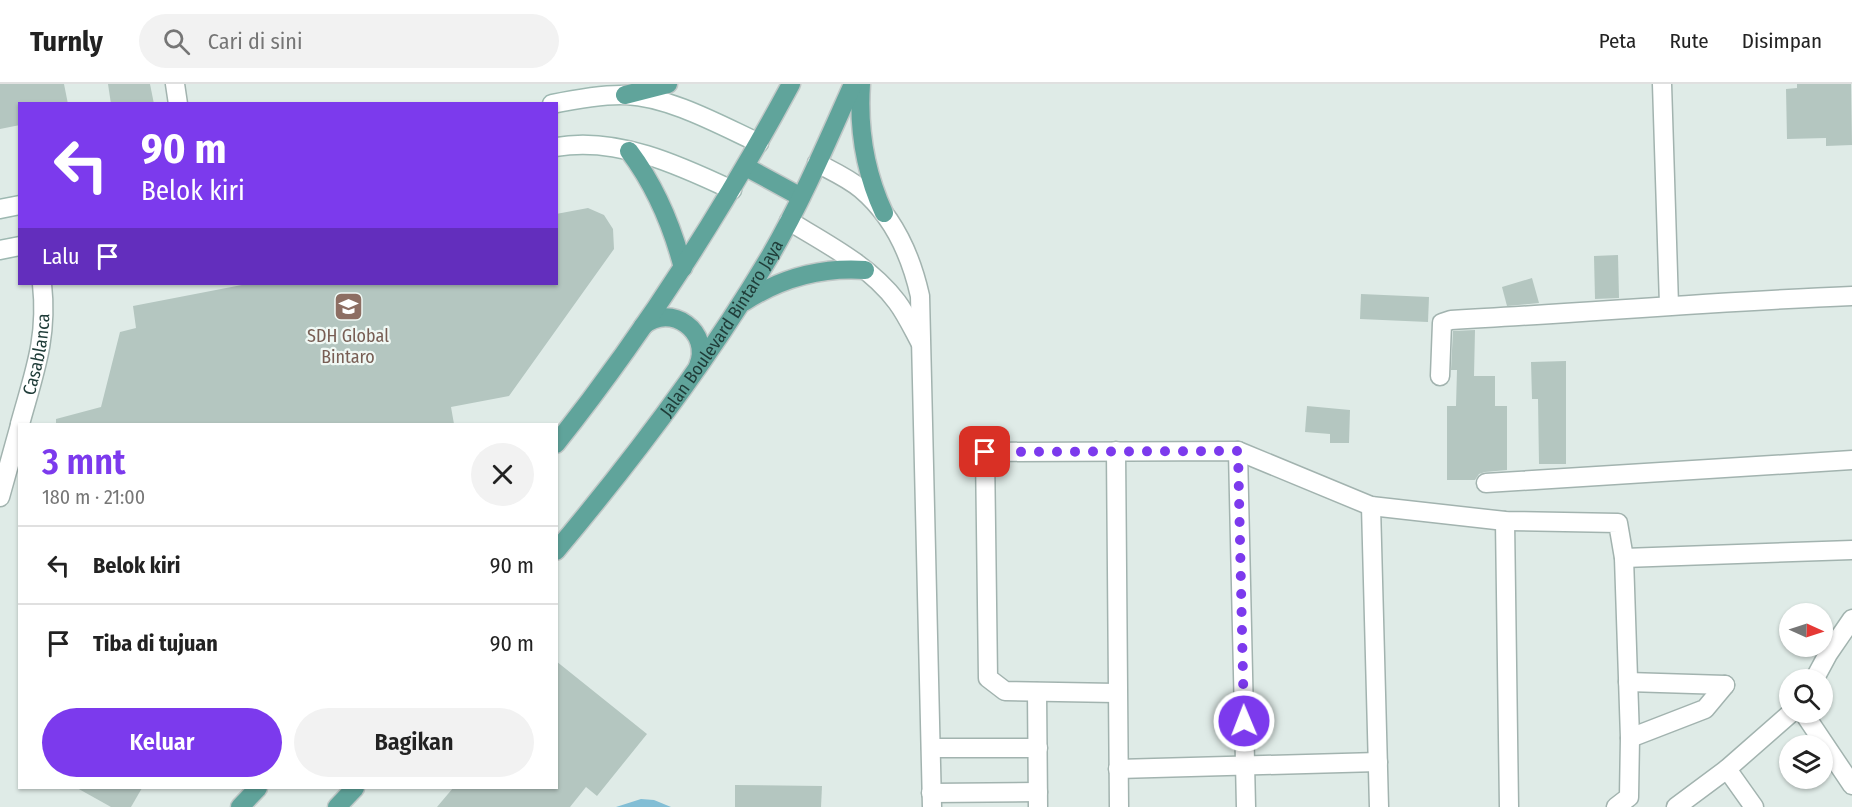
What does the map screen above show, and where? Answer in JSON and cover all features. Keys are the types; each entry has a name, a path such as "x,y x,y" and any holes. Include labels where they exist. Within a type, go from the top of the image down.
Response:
{"main road":[{"path":"625,95 668,84"},
{"path":"558,441 604,381 683,268 746,167 791,84"},
{"name":"Jalan Boulevard Bintaro Jaya","path":"558,549 620,474 740,305 801,198 853,84"},
{"path":"861,84 860,114 863,149 871,182 884,213"},
{"path":"629,151 664,208 683,268"},
{"path":"746,167 801,198"},
{"path":"740,305 769,288 798,277 824,271 865,270"},
{"path":"639,330 645,324 660,318 675,318 683,321 699,339 701,355 696,370"},
{"path":"240,807 257,789"},
{"path":"338,807 354,789"}],"street":[{"path":"175,84 178,102"},
{"path":"1662,84 1669,305"},
{"path":"558,103 625,95 644,97 719,124 759,143"},
{"path":"558,147 599,146 629,151 692,172 732,190"},
{"path":"817,163 860,188 884,213 902,243 916,278 920,296 932,800 1038,800 1036,692"},
{"path":"0,209 18,205"},
{"path":"789,221 865,270 885,287 897,302 922,347"},
{"path":"0,250 18,246"},
{"name":"Casablanca","path":"21,423 42,344 44,321 42,285"},
{"path":"1440,376 1442,323 1450,320 1594,313 1669,305 1852,296"},
{"name":"Casablanca","path":"0,497 18,432"},
{"path":"1116,451 1116,693 1119,807"},
{"path":"1238,451 1246,807"},
{"path":"1116,693 1005,691 988,678 985,452 1238,451 1371,506 1505,521 1618,523 1624,558 1630,738 1629,797 1616,807"},
{"path":"1486,483 1852,460"},
{"path":"1371,506 1379,807"},
{"path":"1505,521 1509,807"},
{"path":"1624,558 1852,550"},
{"path":"1820,669 1852,619"},
{"path":"1628,682 1725,685 1705,709 1630,738"},
{"path":"1676,807 1727,769 1779,723"},
{"path":"1810,723 1852,785"},
{"path":"931,748 1038,747"},
{"path":"1118,769 1378,762"},
{"path":"1727,769 1754,807"}],"water":[{"path":"641,799 654,800 671,807 616,807"}],"building":[{"path":"0,84 64,84 68,102 18,102 18,125 0,129"},
{"path":"108,84 150,84 154,102 111,102"},
{"path":"1797,84 1851,84 1852,145 1826,146 1826,138 1787,139 1786,89 1797,88"},
{"name":"SDH Global Bintaro","path":"588,208 604,215 613,229 614,249 509,396 451,407 454,423 56,423 56,419 101,407 120,332 136,328 133,306 242,285 558,285 558,214"},
{"path":"1618,255 1619,298 1595,299 1594,256"},
{"path":"1532,278 1539,303 1507,306 1502,287"},
{"path":"1361,294 1429,297 1428,322 1360,319"},
{"path":"1475,330 1474,376 1495,376 1495,406 1507,406 1507,470 1485,472 1479,474 1475,480 1447,480 1447,406 1456,406 1457,370 1451,370 1453,331"},
{"path":"1566,361 1566,464 1539,464 1538,399 1532,399 1531,362"},
{"path":"1307,406 1350,410 1349,443 1330,443 1330,434 1305,432"},
{"path":"558,663 647,734 597,796 586,787 570,807 437,807 452,789 558,789"},
{"path":"735,785 822,786 821,807 735,807"},
{"path":"79,789 141,789 131,807 111,807"}],"place":[{"name":"SDH Global Bintaro","path":"348,307"}],"route":[{"path":"985,452 1238,451 1244,721"}]}
